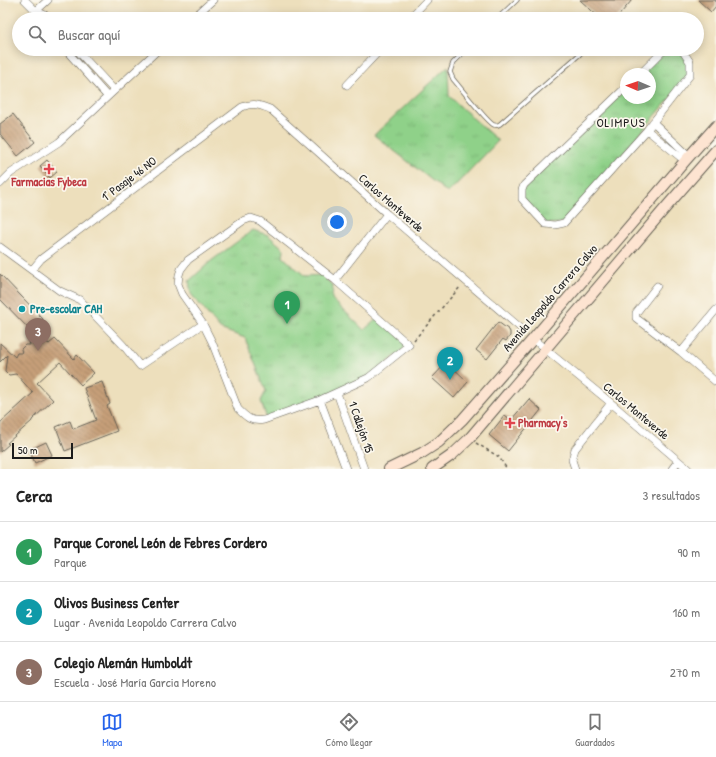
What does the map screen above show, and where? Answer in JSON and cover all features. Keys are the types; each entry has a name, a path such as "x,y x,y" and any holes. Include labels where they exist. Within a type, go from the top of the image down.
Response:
{"main road":[{"name":"Avenida Leopoldo Carrera Calvo","path":"389,469 422,453 439,442 462,420 716,126"},
{"path":"432,469 452,455 469,439 716,150"}],"street":[{"path":"25,0 36,11 48,0"},
{"path":"199,12 212,0"},
{"path":"416,12 427,0"},
{"path":"71,56 107,96"},
{"path":"82,56 114,90"},
{"path":"0,184 12,173 59,142 151,56"},
{"path":"347,85 374,56"},
{"path":"646,68 659,56"},
{"path":"620,93 524,185 522,190 522,199 545,224 555,225 564,223 647,130 690,75 690,62 686,56"},
{"name":"Carlos Monteverde","path":"242,107 249,104 258,104 270,109 387,214 523,330"},
{"name":"1° Pasaje 46 NO","path":"32,270 41,259 242,107"},
{"path":"653,122 687,158"},
{"path":"647,130 687,158"},
{"path":"335,280 387,214"},
{"path":"251,218 260,221 335,280 409,345 368,378 337,393 264,420 255,421 246,417 238,409 212,342 203,324 182,294 178,284 181,269 188,260 243,221 251,218"},
{"path":"0,247 60,291 80,300 123,345 140,366 203,324"},
{"path":"658,286 636,313 636,318 681,352 716,382"},
{"path":"681,352 716,310"},
{"name":"Carlos Monteverde","path":"533,339 688,469"},
{"name":"1 Callejón 15","path":"337,393 364,469"},
{"path":"320,400 346,469"},
{"path":"575,469 572,460 575,449 611,403"},
{"path":"672,469 678,461"}],"lane":[{"path":"505,12 517,0"},
{"path":"460,56 453,63 450,72 453,78 482,114 493,125 497,126 578,56"}],"path":[{"path":"409,345 465,281"},
{"path":"469,439 498,457 507,469"}],"green space":[{"path":"660,56 684,56 690,62 690,75 564,223 545,224 522,199 522,190 620,93 620,104 656,104 656,68 647,68"},
{"path":"448,66 449,96 498,141 448,193 374,135"},
{"path":"253,230 268,235 284,249 283,257 305,276 322,275 333,286 332,299 364,330 378,318 409,345 368,378 267,419 261,401 266,391 245,338 220,329 191,294 189,281 211,261"}],"building":[{"path":"580,0 632,0 622,12 593,12"},
{"path":"698,0 716,0 716,6 711,12"},
{"path":"13,114 35,142 18,156 0,134 0,124"},
{"name":"Farmacias Fybeca","path":"47,160 57,172 50,178 40,166"},
{"name":"Pre-escolar CAH","path":"0,274 43,319 30,330 0,299"},
{"path":"498,322 509,330 510,336 506,341 503,339 487,359 476,350"},
{"path":"35,333 49,344 55,339 74,359 77,355 94,373 81,385 60,362 37,383 53,400 7,443 9,444 0,452 0,423 33,393 16,374 9,375 5,371 7,355 0,362 0,343 15,357 17,353 22,353 21,349 25,345 30,345 29,340"},
{"path":"447,362 468,382 454,398 432,378"},
{"path":"102,382 110,404 107,406 117,431 65,451 56,427 70,421 73,429 96,420 84,388"},
{"path":"529,399 541,410 508,451 489,435 505,415 511,420"},
{"path":"46,442 52,455 35,463 29,450"}],"place":[{"name":"Farmacias Fybeca","path":"49,169"},
{"name":"Pre-escolar CAH","path":"22,309"},
{"name":"Parque Coronel León de Febres Cordero","path":"287,324"},
{"name":"Colegio Alemán Humboldt","path":"38,351"},
{"name":"Olivos Business Center","path":"450,380"},
{"name":"Pharmacy's","path":"510,423"}],"district":[{"name":"OLIMPUS","path":"621,122"}]}
